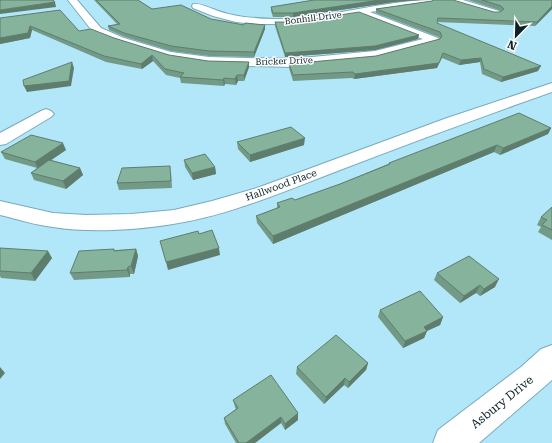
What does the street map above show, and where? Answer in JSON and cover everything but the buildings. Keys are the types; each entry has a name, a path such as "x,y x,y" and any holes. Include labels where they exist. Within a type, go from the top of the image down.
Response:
{"street":[{"name":"Bonhill Drive","path":"196,6 222,17 260,22 305,20 431,0"},
{"path":"454,0 496,13"},
{"name":"Bricker Drive","path":"74,6 97,30 120,40 170,55 209,61 298,62 375,55 434,40 359,11"},
{"name":"Hallwood Place","path":"0,208 53,220 86,222 131,221 174,217 216,207 264,192 453,121 552,87"},
{"path":"0,140 46,114"},
{"name":"Asbury Drive","path":"451,443 532,378 552,360"}]}
